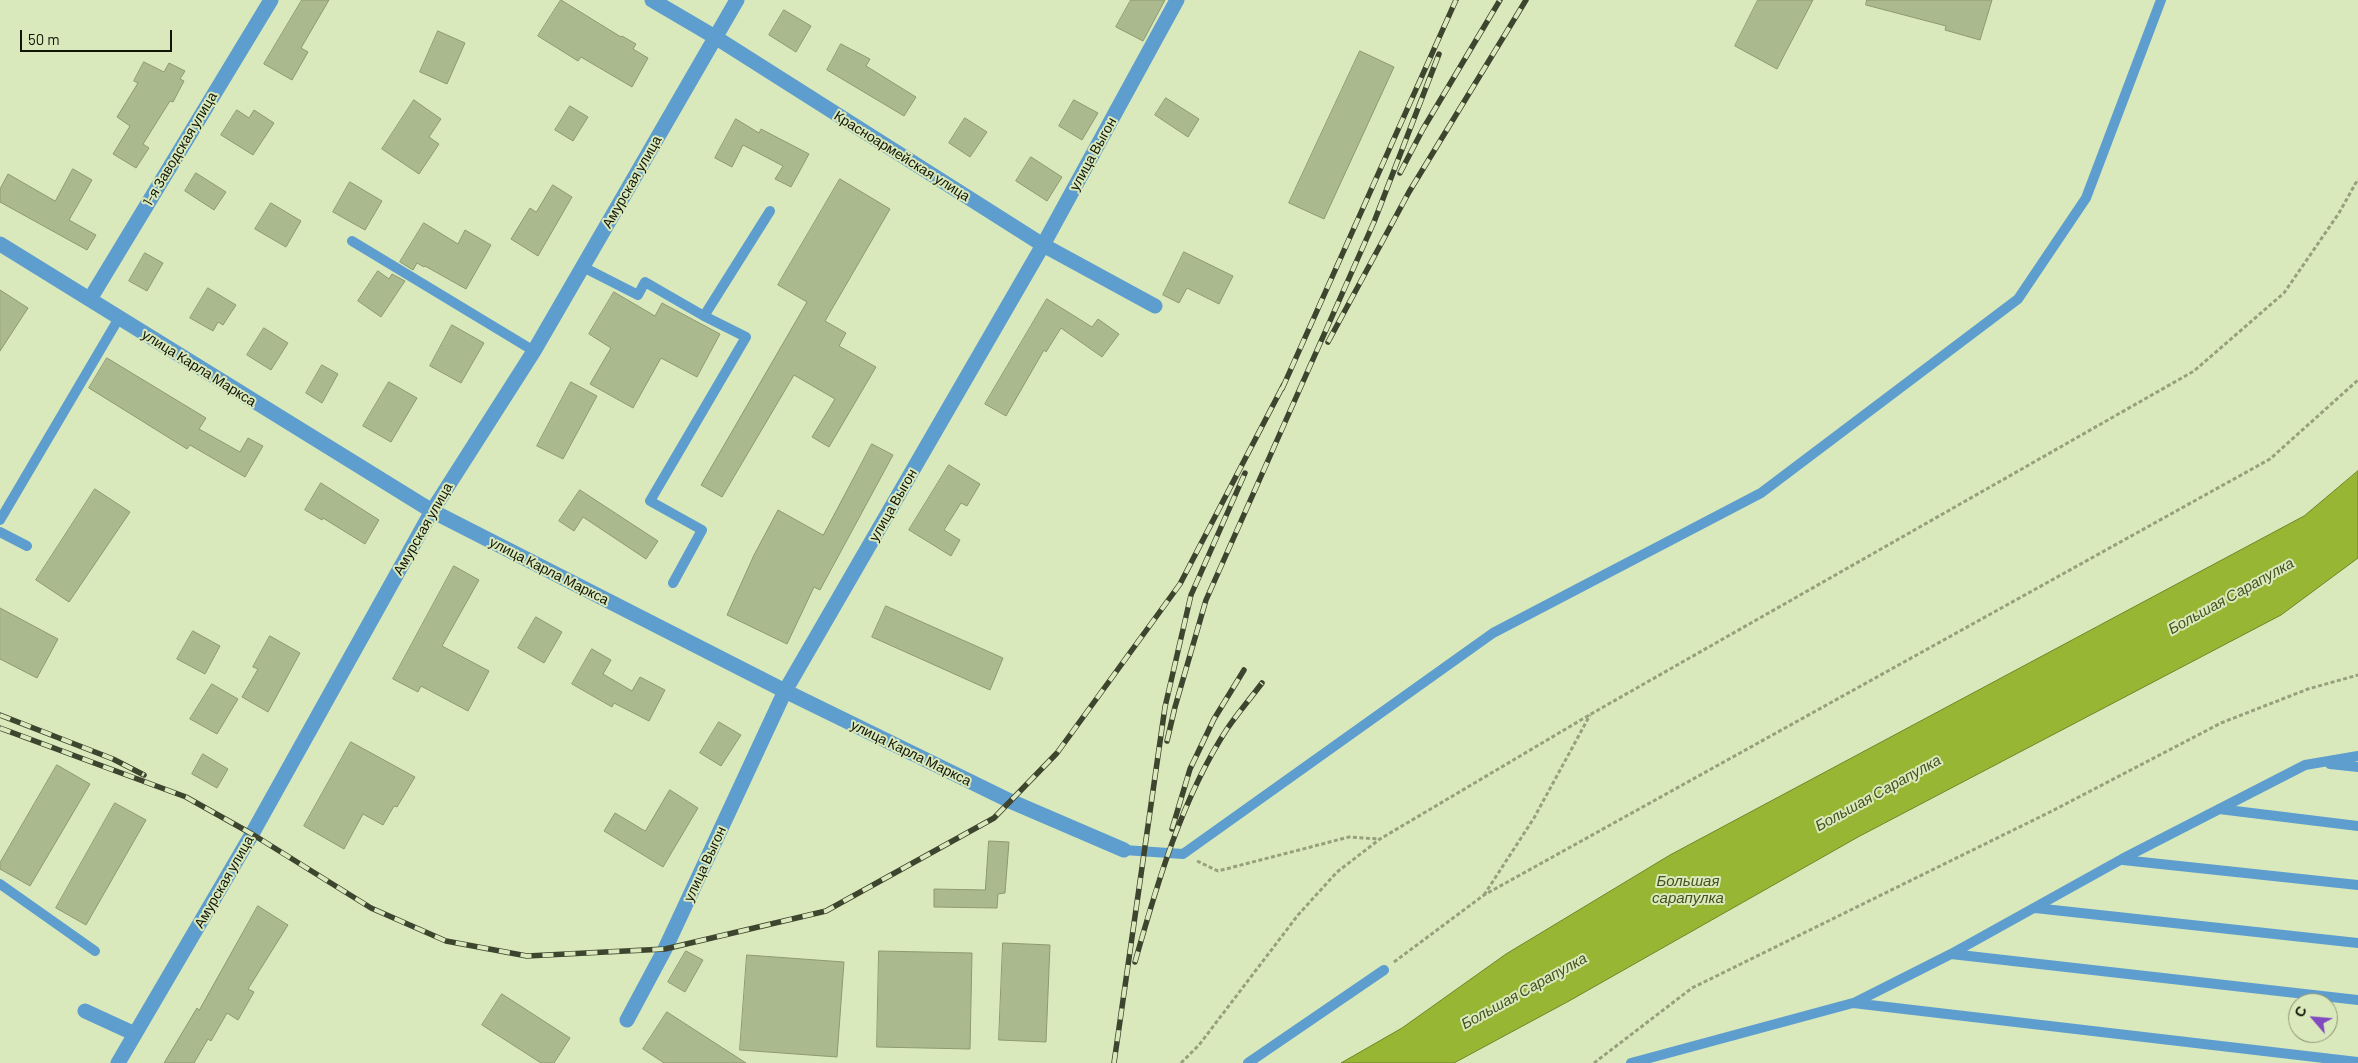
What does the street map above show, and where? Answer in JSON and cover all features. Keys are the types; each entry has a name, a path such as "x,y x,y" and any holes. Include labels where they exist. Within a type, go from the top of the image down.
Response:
{"street":[{"name":"1-я Заводская улица","path":"90,299 270,0"},
{"name":"Красноармейская улица","path":"652,0 715,37 1043,245 1155,306"},
{"name":"Амурская улица","path":"118,1063 252,834 432,511 534,351 737,0"},
{"name":"улица Выгон","path":"627,1020 665,949 785,692 1043,245 1176,0"},
{"name":"улица Карла Маркса","path":"0,244 432,511 785,692 1010,801 1124,850"},
{"path":"85,1011 135,1034"}],"lane":[{"path":"1124,850 1183,854 1493,633 1761,493 2018,299 2086,198 2161,0"},
{"path":"704,316 770,211"},
{"path":"352,241 534,351"},
{"path":"583,267 638,295 645,282 704,316 746,337 650,501 702,530 673,583"},
{"path":"0,520 118,318"},
{"path":"0,532 27,546"},
{"path":"1631,1063 1853,1003 1951,954 2122,860 2314,762 2358,756"},
{"path":"2314,762 2358,767"},
{"path":"2219,810 2358,826"},
{"path":"2122,860 2358,886"},
{"path":"0,884 95,952"},
{"path":"2035,908 2358,942"},
{"path":"1951,954 2358,1000"},
{"path":"1248,1063 1384,970"},
{"path":"1853,1003 2358,1062"}],"path":[{"path":"1181,1063 1199,1045 1298,915 1337,872 1380,839 1591,714 2194,371 2284,293 2339,213 2358,179"},
{"path":"1384,970 1484,895 2270,459 2358,380"},
{"path":"1594,1063 1692,988 2052,811 2221,723 2308,689 2358,675"},
{"path":"1484,895 1534,818 1591,714"},
{"path":"1183,854 1218,870 1349,837 1380,839"}],"water":[{"name":"Большая сарапулка","path":"2358,471 2358,558 2281,615 1858,837 1569,1001 1454,1063 1341,1063 1402,1028 1506,954 1670,855 2304,516"}],"building":[{"path":"302,0 329,0 301,48 308,52 292,80 264,64"},
{"path":"561,0 621,37 636,44 633,49 648,58 632,87 581,57 578,61 538,36"},
{"path":"1131,0 1165,0 1143,41 1116,27"},
{"path":"1758,0 1813,0 1777,69 1735,46"},
{"path":"1867,0 1992,0 1980,40 1945,30 1946,26 1866,5"},
{"path":"784,10 811,26 796,52 769,35"},
{"path":"438,31 465,43 447,84 420,72"},
{"path":"841,44 870,59 866,66 916,97 904,116 827,70"},
{"path":"1360,51 1394,67 1324,219 1289,203"},
{"path":"144,62 164,72 169,63 185,71 180,79 184,81 173,102 170,101 143,144 149,148 136,168 113,154 130,126 117,117 138,83 134,81"},
{"path":"1166,98 1199,119 1188,137 1155,115"},
{"path":"414,100 441,119 429,137 439,144 419,174 382,149"},
{"path":"1074,100 1098,113 1082,140 1059,126"},
{"path":"570,106 588,117 573,141 555,130"},
{"path":"237,110 249,118 254,110 274,123 253,155 221,135"},
{"path":"965,118 987,132 970,157 949,143"},
{"path":"736,119 759,133 761,129 809,154 791,187 775,179 783,166 743,145 732,167 715,158"},
{"path":"1031,157 1062,177 1047,201 1016,181"},
{"path":"73,169 92,180 69,220 96,235 87,250 0,202 0,189 8,174 55,201"},
{"path":"196,173 226,192 214,210 185,191"},
{"path":"840,179 890,209 825,321 846,333 839,346 876,367 829,447 812,437 835,399 794,375 722,497 701,485 807,302 778,285"},
{"path":"350,182 382,201 365,230 333,212"},
{"path":"553,185 572,197 538,256 511,239 530,208 536,212"},
{"path":"271,203 301,221 286,247 255,229"},
{"path":"424,223 458,244 465,230 491,245 466,289 425,266 417,263 413,270 400,262"},
{"path":"1184,252 1233,276 1219,304 1187,288 1179,303 1163,295"},
{"path":"145,253 163,263 147,291 129,281"},
{"path":"378,271 389,279 392,274 405,281 381,317 358,301"},
{"path":"208,288 236,305 223,325 218,322 213,331 190,318"},
{"path":"0,290 28,308 0,351"},
{"path":"614,292 655,316 662,303 720,334 697,377 661,358 633,408 590,384 611,348 589,334"},
{"path":"1047,299 1092,327 1098,319 1119,334 1102,357 1061,328 1046,352 1044,350 1006,416 985,404"},
{"path":"452,325 484,343 461,383 430,366"},
{"path":"264,328 288,343 271,370 247,355"},
{"path":"107,358 206,418 199,429 240,452 248,438 263,446 245,477 190,445 187,449 89,388"},
{"path":"322,365 338,374 322,403 306,393"},
{"path":"389,382 417,398 391,442 363,426"},
{"path":"571,382 597,396 563,459 537,446"},
{"path":"872,444 893,455 820,590 814,587 787,644 727,615 754,555 778,510 823,535"},
{"path":"949,465 980,484 967,506 961,503 944,530 960,540 951,556 909,530"},
{"path":"321,483 379,520 365,544 323,518 322,520 305,510"},
{"path":"95,489 130,512 69,602 36,580"},
{"path":"580,490 658,541 646,559 583,517 574,531 559,521"},
{"path":"454,566 479,580 442,646 489,671 468,711 421,686 418,692 393,679"},
{"path":"886,606 1003,658 990,690 872,637"},
{"path":"0,608 58,639 37,678 0,659"},
{"path":"536,617 562,632 544,663 518,648"},
{"path":"193,631 220,646 205,674 177,659"},
{"path":"270,636 300,653 268,712 242,697 258,669 253,667"},
{"path":"592,649 611,660 603,674 632,691 640,677 665,690 649,721 614,703 612,707 572,684"},
{"path":"212,684 238,699 217,734 190,719"},
{"path":"719,722 741,735 721,766 700,753"},
{"path":"351,742 415,777 397,807 394,806 383,825 363,814 344,849 304,826"},
{"path":"203,754 228,769 217,788 192,774"},
{"path":"57,765 90,784 30,886 0,869 0,863"},
{"path":"670,790 698,808 663,867 604,831 615,813 645,831"},
{"path":"115,803 146,820 86,925 56,908"},
{"path":"989,841 1009,842 1005,893 998,894 997,908 934,907 934,889 985,890"},
{"path":"258,906 288,925 248,989 254,992 238,1020 227,1013 211,1041 208,1039 194,1063 164,1063 197,1008 199,1010"},
{"path":"1003,943 1050,945 1046,1042 999,1040"},
{"path":"686,951 703,960 685,992 668,982"},
{"path":"879,951 972,953 970,1049 877,1047"},
{"path":"747,955 844,962 837,1057 740,1050"},
{"path":"502,994 570,1038 554,1063 541,1063 482,1025"},
{"path":"667,1012 746,1063 664,1063 643,1049"}],"railway":[{"path":"1282,389 1456,0"},
{"path":"1400,173 1423,129 1500,0"},
{"path":"1328,342 1409,192 1526,0"},
{"path":"1167,741 1206,600 1374,222 1439,54"},
{"path":"0,728 186,797 252,834 371,908 446,941 527,956 665,949 826,911 994,818 1057,753 1180,584 1284,384"},
{"path":"1114,1063 1165,707 1191,595 1245,473"},
{"path":"1172,829 1190,769 1214,719 1244,670"},
{"path":"1135,962 1152,902 1184,812 1211,756 1227,729 1262,683"},
{"path":"0,715 113,759 144,775"}],"water label":[{"name":"Большая Сарапулка","path":"2231,596"},
{"name":"Большая Сарапулка","path":"1878,793"},
{"name":"Большая Сарапулка","path":"1524,991"}]}
